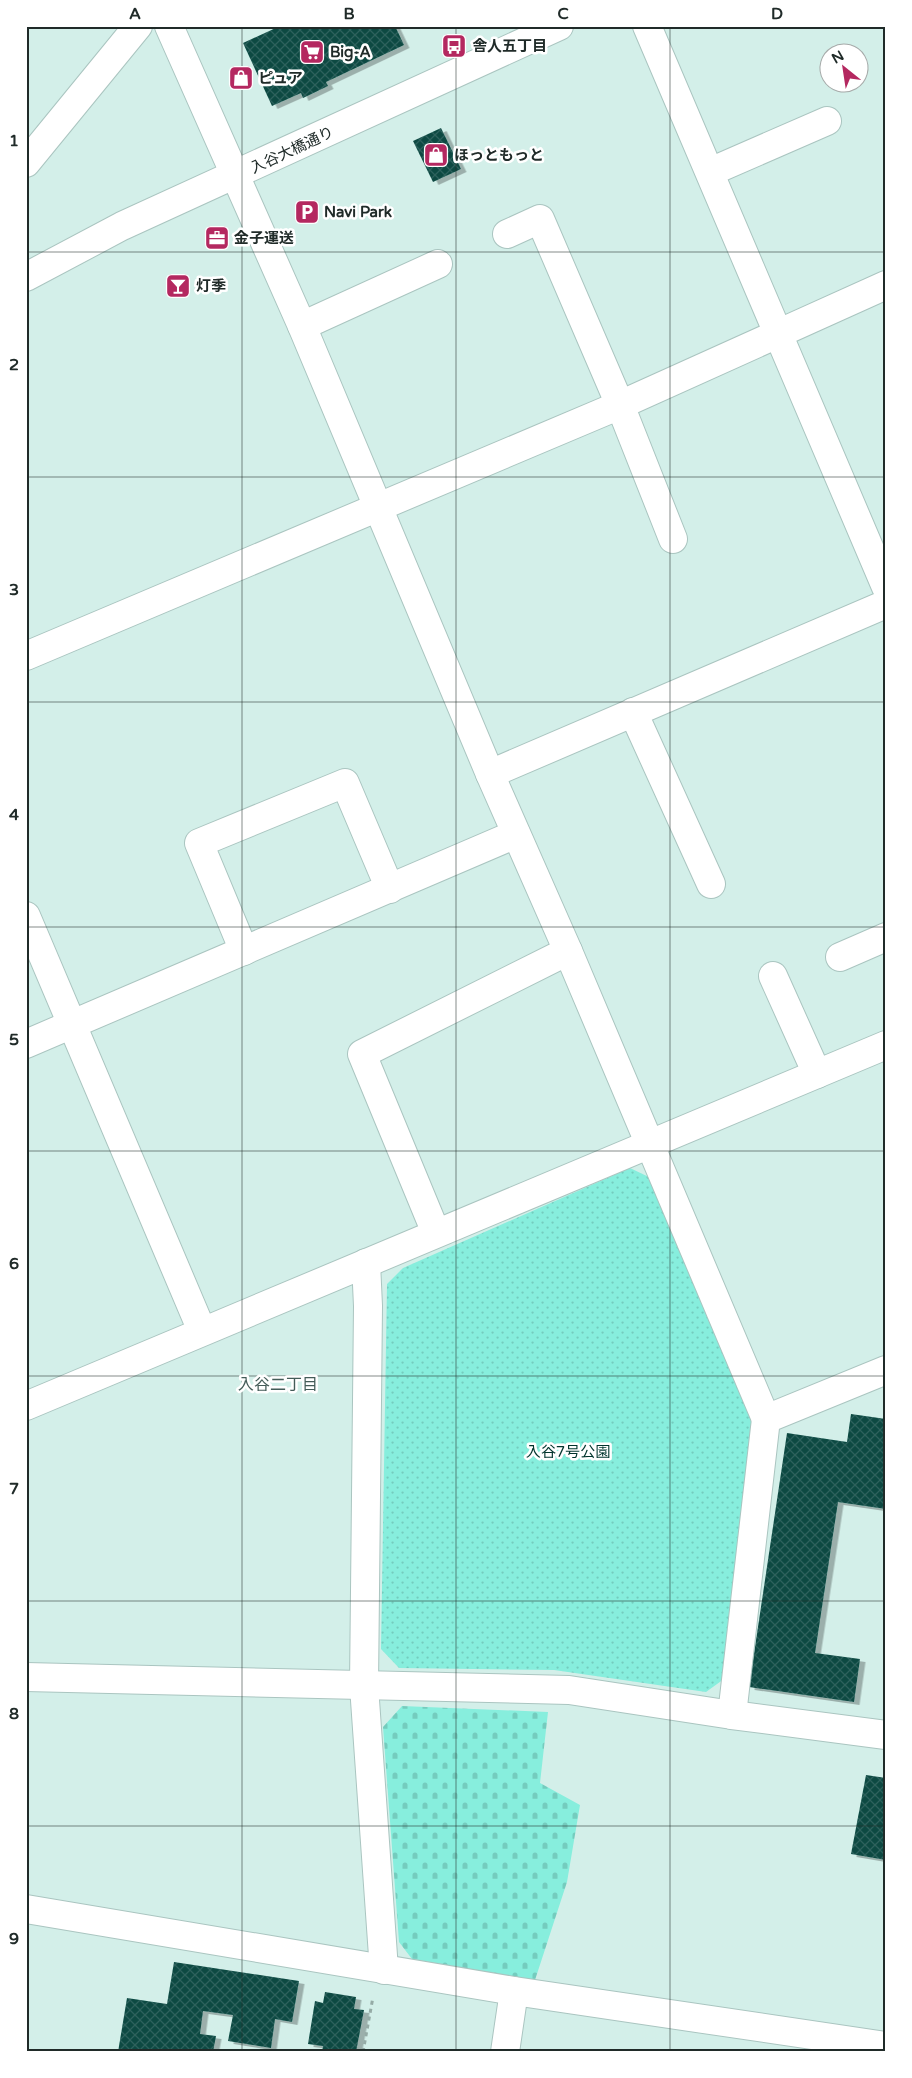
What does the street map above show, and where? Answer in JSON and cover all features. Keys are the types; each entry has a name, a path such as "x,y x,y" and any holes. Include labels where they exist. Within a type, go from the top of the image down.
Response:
{"street":[{"path":"26,163 138,26"},
{"path":"169,26 302,326 490,774 568,951 766,1419 732,1715"},
{"name":"入谷大橋通り","path":"26,277 122,226 559,26"},
{"path":"647,26 886,587"},
{"path":"710,172 827,121"},
{"path":"507,234 540,219 620,405 673,539"},
{"path":"302,326 438,264"},
{"path":"26,656 620,405 886,285"},
{"path":"490,774 886,604"},
{"path":"633,712 711,884"},
{"path":"244,951 199,843 346,782 390,889"},
{"path":"26,1044 516,834"},
{"path":"26,916 202,1331"},
{"path":"840,957 886,937"},
{"path":"436,1233 362,1054 568,951"},
{"path":"773,976 817,1074"},
{"path":"26,1406 886,1045"},
{"path":"366,1263 368,1306 364,1686 381,1970"},
{"path":"766,1419 886,1370"},
{"path":"26,1677 569,1690 732,1715 886,1735"},
{"path":"26,1909 381,1970 886,2046"},
{"path":"505,2052 514,1991"}],"path":[{"path":"363,2052 381,1970"}],"green space":[{"name":"入谷7号公園","path":"630,1168 653,1179 757,1424 724,1679 706,1692 554,1670 399,1668 381,1649 387,1284 403,1268"},
{"path":"402,1706 548,1712 540,1783 580,1805 567,1882 535,1980 412,1959 399,1942 383,1727"}],"building":[{"path":"280,26 395,26 404,45 326,82 328,86 303,98 301,93 272,106 243,43"},
{"path":"441,128 461,169 433,182 413,141"},
{"path":"851,1414 886,1419 886,1509 838,1502 815,1653 860,1659 854,1702 749,1687 787,1433 847,1442"},
{"path":"866,1775 886,1778 886,1860 851,1854"},
{"path":"174,1962 299,1981 292,2022 275,2019 271,2048 228,2041 233,2015 203,2011 200,2034 216,2036 213,2052 118,2052 127,1998 167,2004"},
{"path":"325,1992 356,1997 354,2009 364,2010 356,2052 343,2050 343,2052 322,2052 323,2046 308,2044 315,2001 323,2003"}],"place":[{"name":"舎人五丁目","path":"454,46"},
{"name":"Big-A","path":"312,52"},
{"name":"ピュア","path":"241,78"},
{"name":"ほっともっと","path":"436,155"},
{"name":"Navi Park","path":"307,212"},
{"name":"金子運送","path":"217,238"},
{"name":"灯季","path":"178,286"}],"district":[{"name":"入谷二丁目","path":"278,1384"}]}
